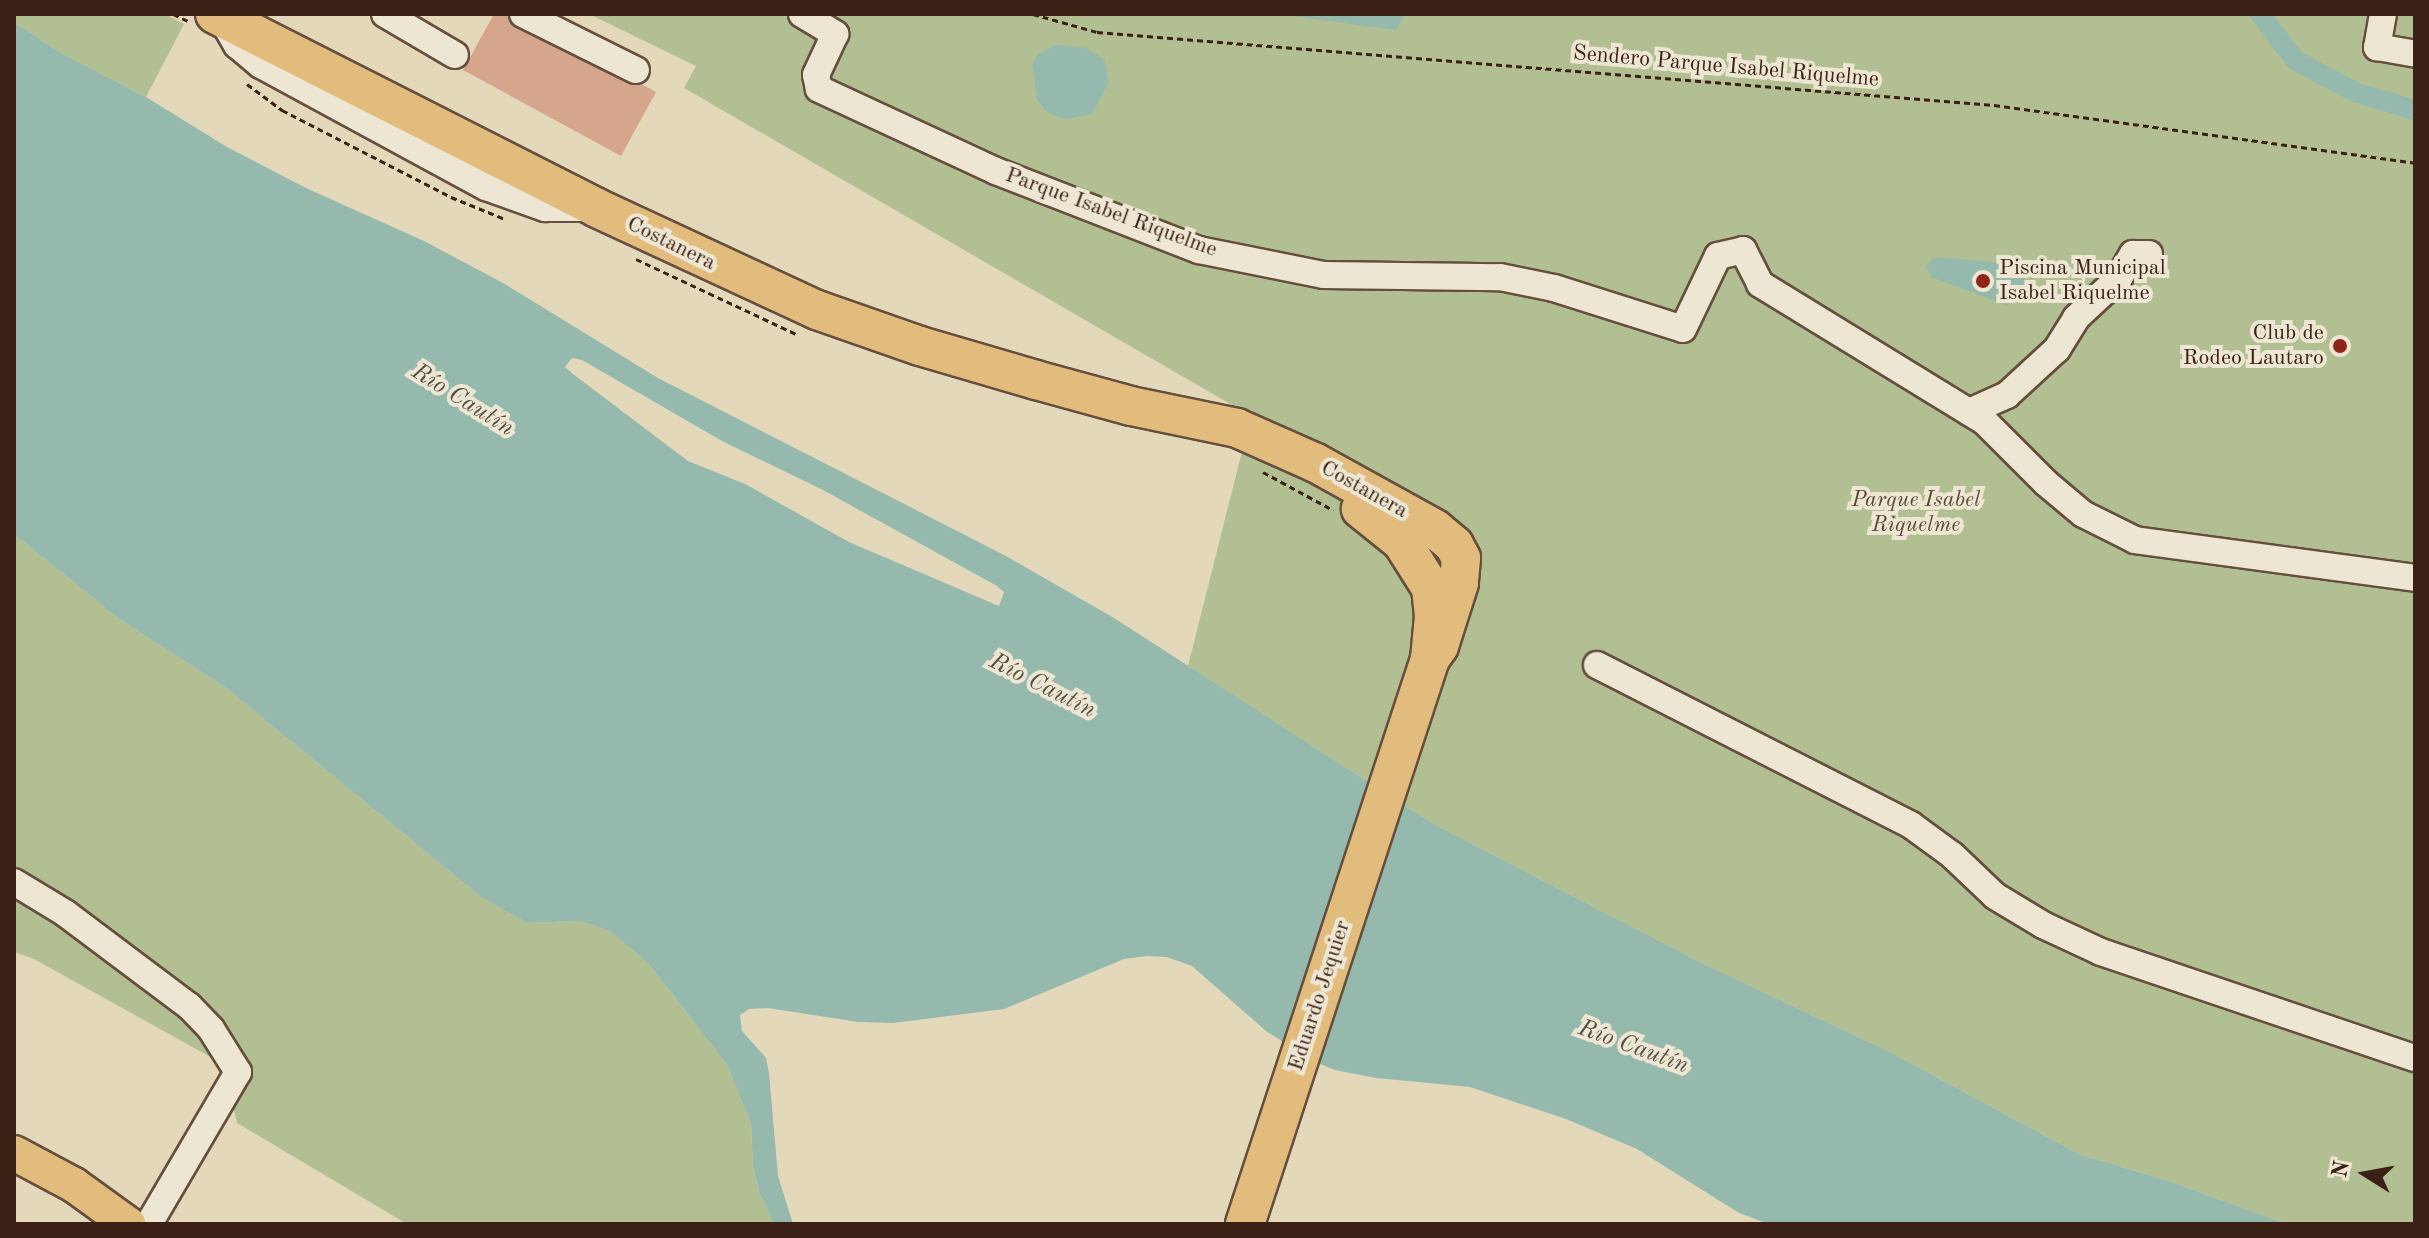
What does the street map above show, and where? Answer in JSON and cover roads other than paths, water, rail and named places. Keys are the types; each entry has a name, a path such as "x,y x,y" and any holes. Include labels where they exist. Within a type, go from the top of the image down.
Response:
{"highway":[{"name":"Costanera","path":"218,16 597,208 770,291 865,328 968,361 1152,411 1237,428 1386,501 1435,529 1454,545 1461,558 1459,583 1439,646 1430,659 1395,768"},
{"name":"Eduardo Jequier","path":"1245,1224 1395,768"}],"main road":[{"path":"14,1153 74,1185 128,1224"}],"street":[{"path":"385,14 455,55"},
{"path":"523,14 636,70"},
{"name":"Parque Isabel Riquelme","path":"802,14 835,34 816,75 819,89 996,171 1199,250 1324,275 1500,277 1554,288 1683,329 1718,256 1743,250 1760,284 1985,422 2046,483 2083,514 2135,540 2415,578"},
{"path":"2383,14 2377,47 2415,54"},
{"path":"1969,412 2007,395 2057,349 2076,318 2119,278 2133,254 2149,254"},
{"path":"1597,665 1911,825 1952,855 1995,896 2043,925 2101,952 2415,1058"},
{"path":"14,882 65,913 189,1006 211,1029 238,1072 149,1224"}],"water":[{"path":"1276,14 1405,14 1396,30"},
{"name":"Río Cautín","path":"14,22 61,53 146,97 227,147 306,188 424,241 503,283 658,378 1006,556 1114,618 1432,823 1700,962 1890,1052 2081,1155 2166,1180 2287,1224 1769,1224 1739,1213 1637,1149 1566,1119 1470,1087 1376,1078 1335,1070 1313,1061 1266,1031 1192,966 1167,957 1147,956 1124,959 1004,1009 893,1023 858,1022 768,1008 749,1009 740,1015 742,1031 766,1058 769,1073 778,1176 793,1224 774,1224 759,1192 753,1167 751,1124 727,1065 649,964 608,930 579,921 527,923 481,897 226,688 115,616 14,534","holes":["572,358 582,360 722,441 823,490 997,586 1004,592 999,606 849,542 745,484 688,461 565,367"]},
{"path":"1055,45 1086,48 1104,59 1109,82 1092,114 1067,119 1056,116 1045,110 1037,99 1032,65 1037,55"},
{"name":"Piscina Municipal Isabel Riquelme","path":"1934,257 2016,264 2025,271 2022,298 2006,305 1931,277 1926,266"}],"waterway":[{"path":"2260,14 2295,60 2357,93 2415,110"}],"place":[{"name":"Piscina Municipal Isabel Riquelme","path":"1983,281"},
{"name":"Club de Rodeo Lautaro","path":"2340,346"}]}
